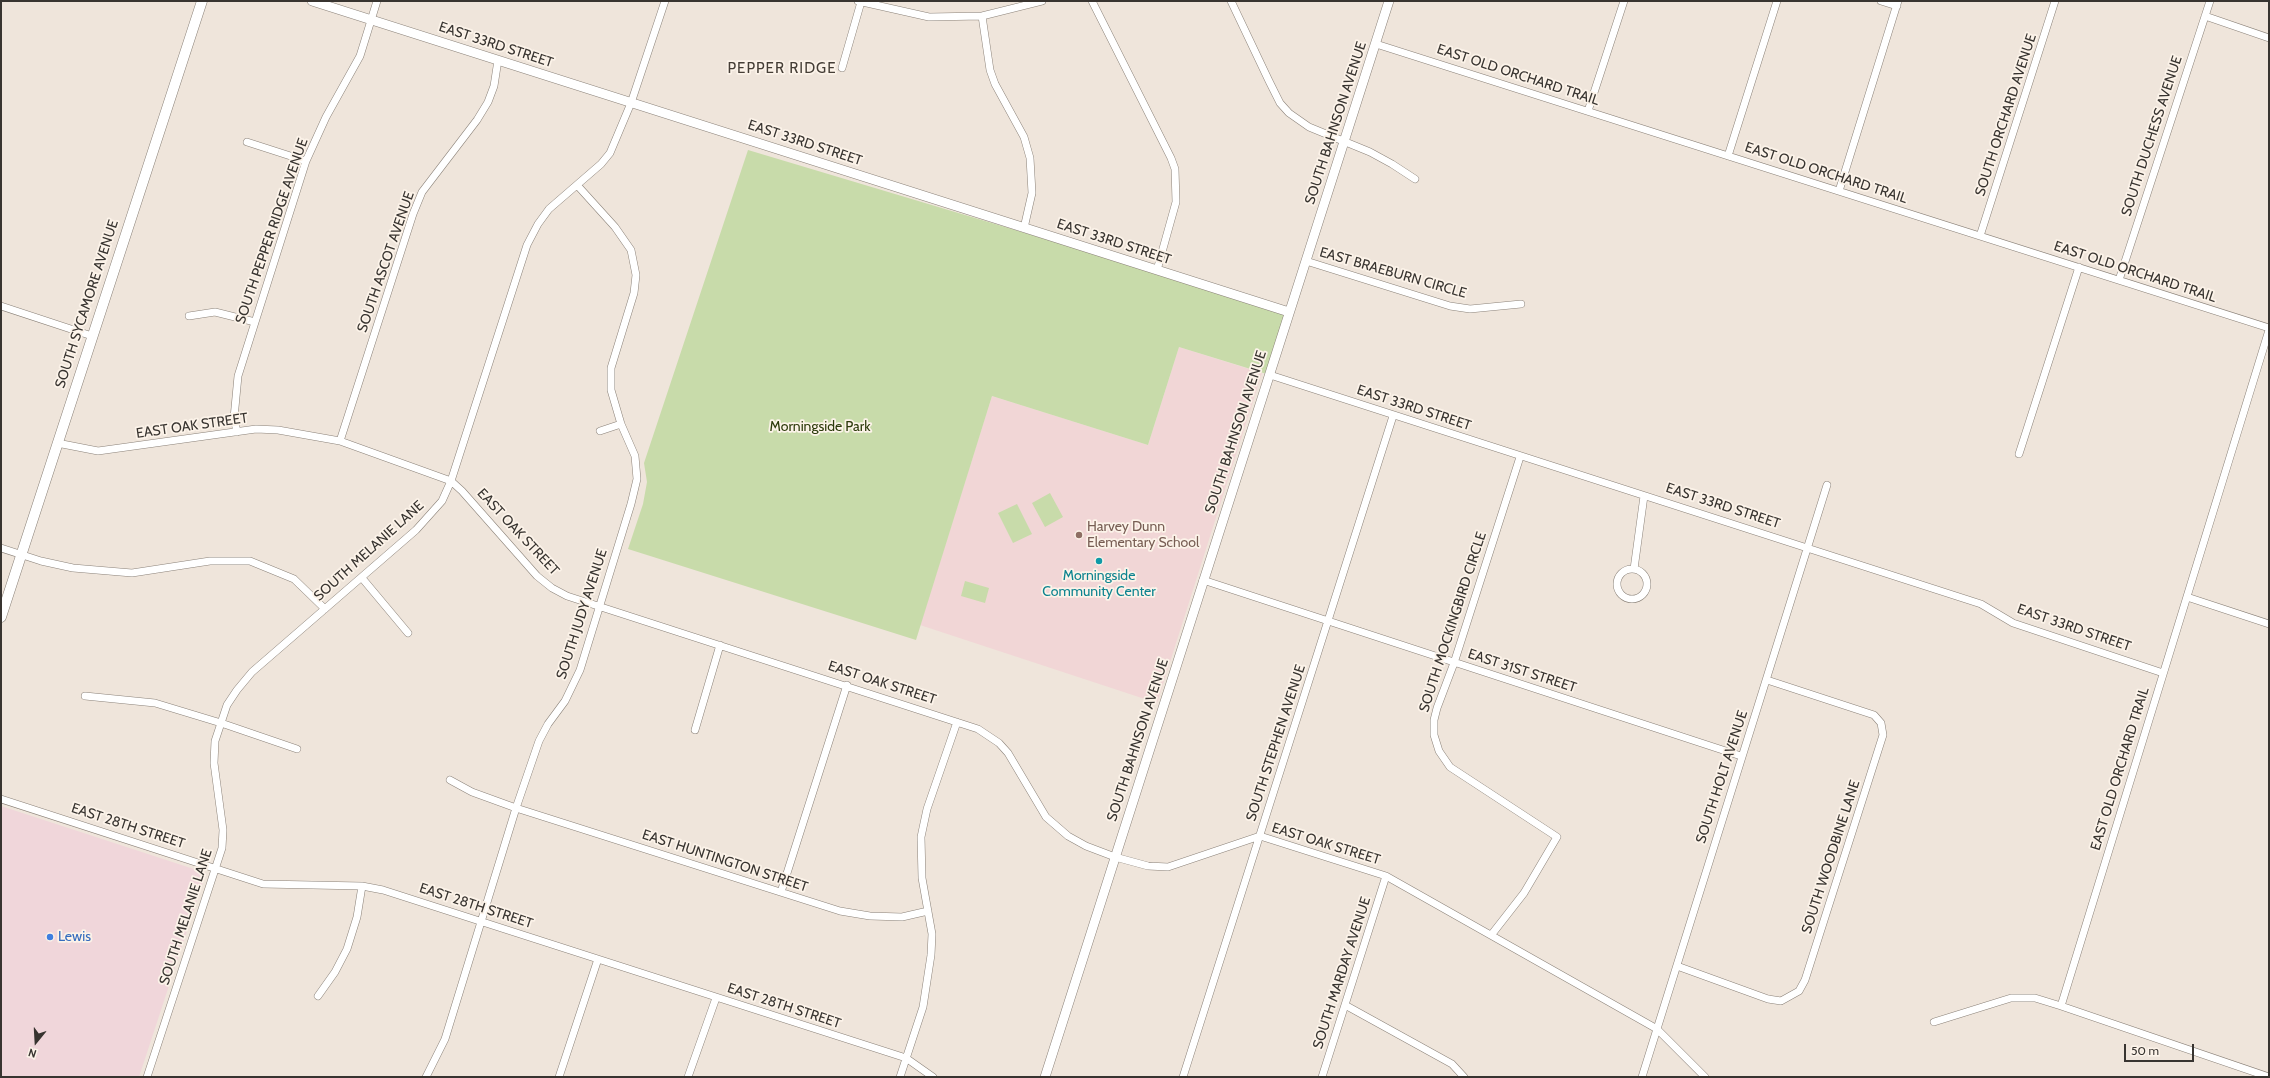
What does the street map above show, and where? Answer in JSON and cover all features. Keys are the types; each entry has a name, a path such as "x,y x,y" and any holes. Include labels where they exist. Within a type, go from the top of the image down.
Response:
{"main road":[{"name":"SOUTH SYCAMORE AVENUE","path":"1,617 202,1"}],"street":[{"name":"EAST 33RD STREET","path":"312,1 1289,312"},
{"name":"SOUTH PEPPER RIDGE AVENUE","path":"236,432 234,412 238,376 306,161 326,116 360,56 377,1"},
{"name":"SOUTH MELANIE LANE","path":"147,1077 222,848 223,830 214,763 215,741 221,723 236,690 252,672 362,578 432,514 442,501 451,481 527,245 538,224 549,209 601,164 610,153 631,102 665,1"},
{"path":"842,68 860,2 929,17 982,16 1042,1"},
{"path":"1092,1 1171,158 1175,170 1176,202 1157,270"},
{"path":"1232,1 1280,103 1308,128 1345,141 1392,164 1415,179"},
{"name":"SOUTH BAHNSON AVENUE","path":"1045,1077 1203,580 1390,1"},
{"path":"1588,111 1624,1"},
{"path":"1728,156 1777,1"},
{"path":"1839,191 1897,3 1881,1"},
{"name":"SOUTH ORCHARD AVENUE","path":"1980,236 2056,1"},
{"name":"SOUTH DUCHESS AVENUE","path":"2119,280 2210,1"},
{"path":"982,16 990,70 995,84 1024,137 1030,158 1032,193 1024,228"},
{"path":"2205,16 2269,38"},
{"name":"EAST OLD ORCHARD TRAIL","path":"1376,44 2079,267 2269,329 2061,1006"},
{"name":"SOUTH ASCOT AVENUE","path":"340,442 413,214 422,192 477,120 488,102 494,86 498,60"},
{"path":"247,142 306,161"},
{"name":"SOUTH JUDY AVENUE","path":"426,1077 445,1039 516,808 539,741 548,724 565,701 580,670 598,606 631,504 637,479 635,456 621,424 611,390 611,368 634,293 636,275 631,250 614,227 577,185"},
{"name":"EAST BRAEBURN CIRCLE","path":"1306,262 1450,306 1470,309 1521,304"},
{"path":"2019,454 2079,267"},
{"path":"1,306 92,336"},
{"path":"189,316 215,312 255,322"},
{"name":"EAST 33RD STREET","path":"1270,375 1520,457 1982,604 2013,623 2164,673"},
{"name":"SOUTH STEPHEN AVENUE","path":"1183,1077 1329,622 1393,416"},
{"path":"600,431 621,424"},
{"name":"EAST OAK STREET","path":"57,443 105,451 256,429 278,430 340,442 451,481 462,491 537,576 552,588 567,596 847,685 978,729 999,743 1015,763 1046,817 1056,827 1086,846 1115,857 1148,866 1168,867 1260,836 1386,876 1492,934 1657,1029 1705,1077"},
{"name":"SOUTH MOCKINGBIRD CIRCLE","path":"1492,934 1524,892 1557,837 1450,767 1439,751 1434,735 1434,720 1454,663 1520,457"},
{"name":"SOUTH HOLT AVENUE","path":"1642,1077 1741,756 1767,680 1827,485"},
{"path":"1634,569 1644,496"},
{"path":"1,548 73,568 132,572 210,561 250,561 294,579 324,609"},
{"path":"1634,569 1639,570 1646,578 1647,588 1645,592 1637,599 1627,599 1619,592 1617,588 1618,578 1624,571 1634,569"},
{"path":"362,578 408,633"},
{"name":"EAST 31ST STREET","path":"1203,580 1741,756"},
{"path":"2187,597 2269,624"},
{"path":"695,730 720,645"},
{"name":"SOUTH WOODBINE LANE","path":"1677,966 1768,999 1781,1001 1799,991 1805,980 1879,750 1883,735 1883,727 1874,715 1767,680"},
{"path":"780,892 847,685"},
{"path":"85,696 155,703 221,723 297,749"},
{"path":"900,1077 928,986 932,934 922,878 921,837 927,809 957,722"},
{"name":"EAST HUNTINGTON STREET","path":"450,780 472,792 516,808 840,911 870,916 902,917 928,911"},
{"name":"EAST 28TH STREET","path":"1,799 263,884 362,886 383,890 482,920 716,998 906,1058 932,1077"},
{"name":"SOUTH MARDAY AVENUE","path":"1322,1077 1386,876"},
{"path":"318,996 336,972 347,949 357,917 362,886"},
{"path":"559,1077 598,959"},
{"path":"688,1077 716,998"},
{"path":"1934,1022 2011,998 2035,998 2269,1077"},
{"path":"1345,1005 1452,1064 1464,1077"}],"shaded area":[{"name":"Harvey Dunn Elementary School","path":"1179,347 1262,373 1157,703 920,625 992,396 1148,445"},
{"path":"1,806 206,873 139,1077 1,1077"}],"green space":[{"name":"Morningside Park","path":"748,150 1289,312 1270,375 1179,347 1148,445 992,396 916,640 628,549 643,504 647,482 644,463"},
{"path":"1050,493 1063,517 1045,527 1032,503"},
{"path":"1017,504 1032,534 1013,543 998,513"},
{"path":"965,581 989,588 985,603 961,596"}],"place":[{"name":"Harvey Dunn Elementary School","path":"1079,535"},
{"name":"Morningside Community Center","path":"1099,561"},
{"name":"Lewis","path":"50,937"}],"district":[{"name":"PEPPER RIDGE","path":"782,69"}]}
